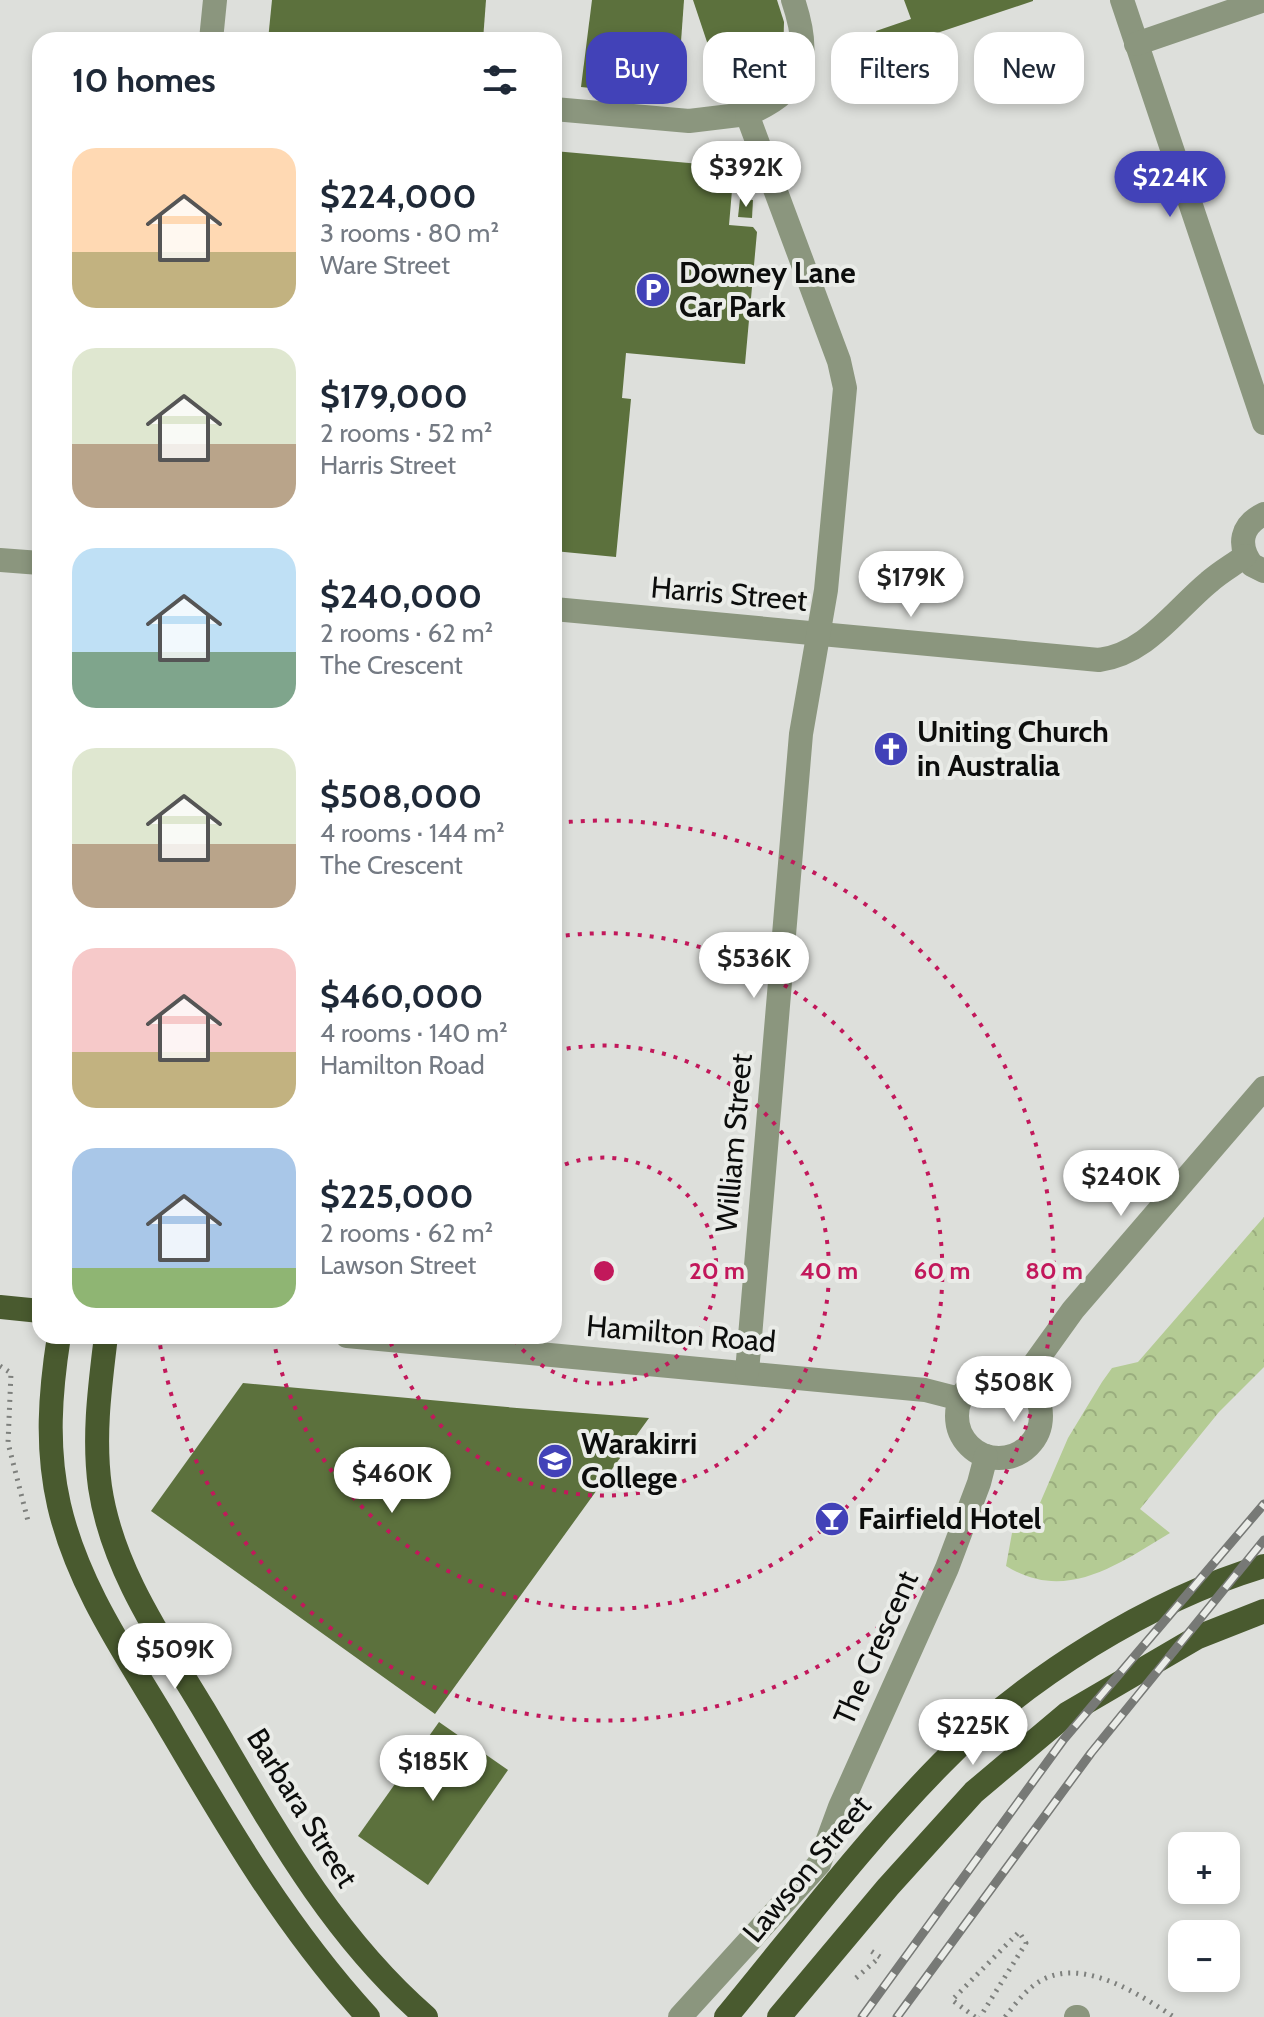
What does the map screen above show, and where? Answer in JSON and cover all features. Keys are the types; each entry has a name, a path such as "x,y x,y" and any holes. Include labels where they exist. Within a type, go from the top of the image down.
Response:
{"main road":[{"path":"0,1307 32,1310"},
{"path":"58,1344 51,1392 49,1443 59,1506 90,1595 289,1923 368,2017"},
{"name":"Barbara Street","path":"105,1344 96,1438 100,1488 115,1546 142,1606 317,1897 389,1984 426,2017"},
{"name":"Lawson Street","path":"726,2017 875,1835 943,1762 1020,1694 1134,1621 1238,1574 1264,1566"},
{"path":"779,2017 888,1887 974,1792 1009,1762 1068,1713 1198,1637 1264,1611"}],"street":[{"path":"212,32 215,0"},
{"path":"562,110 689,121 747,114 773,104 791,86 800,70 804,39 793,0"},
{"path":"1122,0 1264,423"},
{"path":"1136,44 1264,0"},
{"name":"William Street","path":"747,114 844,374 826,590 801,734 747,1372"},
{"path":"1264,514 1253,519 1245,530 1242,543 1245,556 1252,565 1264,571"},
{"name":"Harris Street","path":"562,610 1082,660 1113,658 1145,642 1210,581 1245,556"},
{"path":"0,560 32,562"},
{"path":"1022,1381 1073,1310 1264,1088"},
{"name":"Hamilton Road","path":"436,1344 925,1390 960,1399"},
{"path":"992,1374 1006,1374 1022,1381 1038,1399 1041,1412 1034,1438 1013,1455 986,1456 973,1449 958,1427 960,1399 967,1387 992,1374"},
{"name":"The Crescent","path":"680,2017 819,1864 840,1807 947,1568 986,1456"}],"path":[{"path":"0,1366 11,1373 8,1443 32,1535"},
{"path":"1019,1932 1026,1943 978,2017 952,2000 1019,1932"}],"green space":[{"path":"1264,1217 1264,1367 1219,1412 1140,1509 1170,1533 1110,1567 1070,1580 1049,1581 1028,1577 1006,1566 1014,1522 1040,1503 1068,1438 1112,1368 1138,1362"}],"building":[{"path":"272,0 486,0 484,32 269,32"},
{"path":"592,0 684,0 682,32 588,32"},
{"path":"693,0 777,0 784,22 784,32 704,32"},
{"path":"904,0 1033,0 940,32 876,32 911,19"},
{"path":"586,47 586,88 581,87"},
{"name":"Downey Lane Car Park","path":"562,152 734,167 729,225 753,227 757,232 745,364 626,353 622,398 631,399 616,557 562,552"},
{"path":"740,199 753,200 752,218 738,217"},
{"path":"243,1383 649,1418 435,1714 151,1511"},
{"path":"439,1722 508,1770 428,1885 358,1836"}],"railway":[{"path":"862,2017 1064,1739 1264,1504"},
{"path":"897,2017 1091,1753 1264,1540"}],"place":[{"name":"Downey Lane Car Park","path":"653,290"},
{"name":"Uniting Church in Australia","path":"891,749"},
{"name":"Warakirri College","path":"555,1461"},
{"name":"Fairfield Hotel","path":"832,1519"}]}
